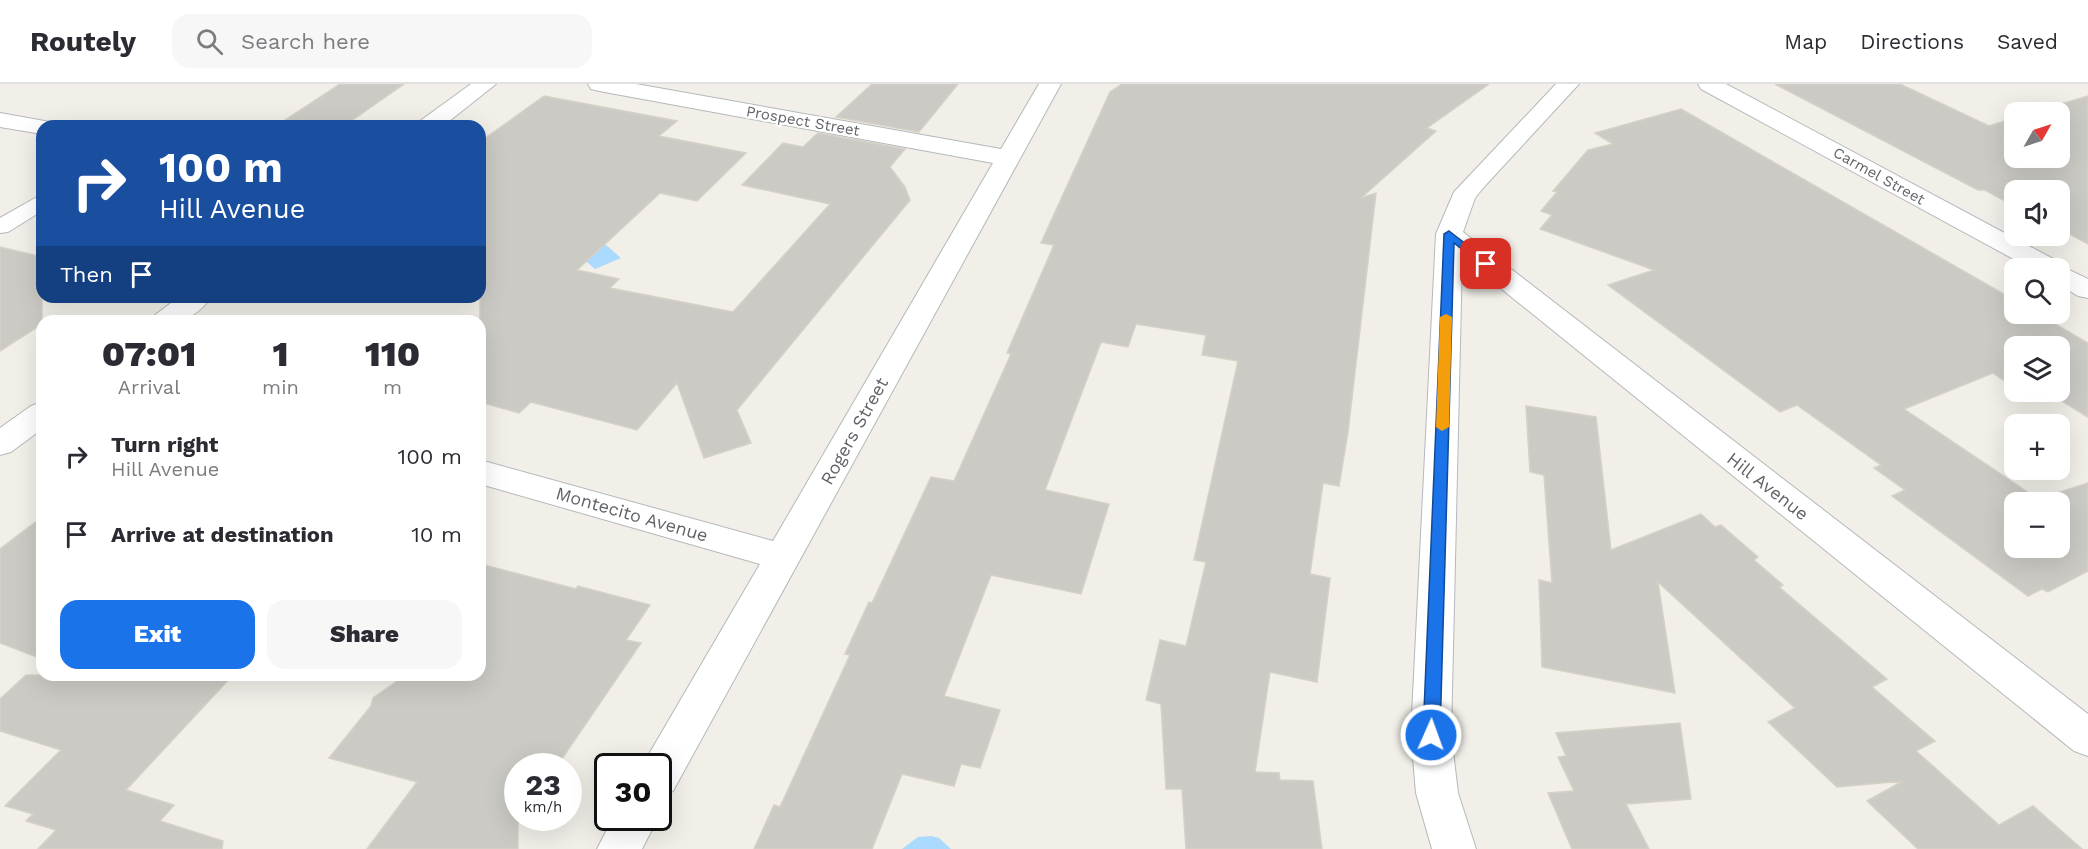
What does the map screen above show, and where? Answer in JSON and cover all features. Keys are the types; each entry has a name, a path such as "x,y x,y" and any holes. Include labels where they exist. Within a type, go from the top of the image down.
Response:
{"street":[{"path":"436,120 485,84"},
{"name":"Prospect Street","path":"599,84 1008,158"},
{"name":"Rogers Street","path":"672,753 1050,84"},
{"path":"1454,849 1441,813 1433,777 1431,735 1449,234 1463,196 1568,84"},
{"name":"Carmel Street","path":"1709,84 2031,258"},
{"path":"0,120 36,126"},
{"name":"Hill Avenue","path":"1449,234 2088,738"},
{"path":"2070,280 2088,290"},
{"path":"173,315 189,303"},
{"path":"0,444 36,417"},
{"name":"Montecito Avenue","path":"486,474 783,557"},
{"path":"619,849 629,831"}],"lane":[{"path":"0,227 36,206"}],"water":[{"path":"591,232 621,258 595,269 565,243"},
{"path":"918,837 939,838 951,849 902,849"}],"building":[{"path":"340,84 404,84 353,120 285,120"},
{"path":"872,84 958,84 919,132 836,117"},
{"path":"1122,84 1489,84 1427,128 1436,131 1361,198 1376,193 1348,432 1339,486 1323,483 1310,574 1330,578 1317,682 1270,672 1255,772 1279,773 1280,780 1313,781 1322,849 1186,849 1182,789 1166,789 1161,704 1146,700 1160,640 1186,646 1206,562 1194,560 1238,361 1202,355 1206,335 1136,324 1128,347 1101,342 1045,490 1109,504 1081,594 991,575 944,696 1000,710 980,768 961,764 954,786 902,774 872,849 754,849 774,805 780,807 850,655 845,654 869,602 872,603 931,477 954,481 1011,354 1007,353 1054,245 1041,243 1110,92"},
{"path":"1775,84 1900,84 1989,126 2004,121 2004,168 2070,168 2070,102 2068,102 2088,96 2088,244 2070,234 2070,180 2004,180 2004,200 1985,190 1978,190"},
{"path":"544,96 677,121 659,136 746,153 697,201 660,193 577,270 619,279 610,288 733,312 830,204 742,185 783,143 803,147 818,133 905,149 890,167 905,187 910,200 737,410 751,443 704,458 677,383 637,430 531,402 519,413 486,404 486,315 480,315 480,303 486,303 486,138"},
{"path":"1681,109 2004,294 2004,324 2055,324 2088,343 2088,417 2063,402 2070,402 2070,336 2004,336 2004,380 1993,373 1904,409 2004,476 2004,480 2010,480 2028,492 2004,492 2004,558 2070,558 2070,492 2060,492 2088,483 2088,571 2048,592 2042,589 2028,596 1892,496 1905,490 1874,468 1881,465 1797,405 1780,412 1608,285 1654,270 1540,229 1552,215 1541,211 1557,192 1553,191 1588,150 1613,144 1595,133"},
{"path":"0,247 36,256 36,303 42,303 42,315 36,315 36,328 0,351"},
{"path":"1526,406 1596,417 1611,550 1701,514 1715,527 1721,525 1758,557 1754,560 1783,585 1779,587 1887,679 1872,687 1935,741 1916,751 1999,825 2033,806 2082,849 1918,849 1867,801 1903,781 1837,787 1768,722 1795,708 1658,582 1675,693 1542,667 1539,580 1552,583 1544,475 1530,472"},
{"path":"36,522 36,657 0,643 0,549"},
{"path":"486,566 650,605 626,640 641,643 566,753 504,753 504,831 518,831 518,849 367,849 417,782 329,758 371,706 373,698 397,681 486,681"},
{"path":"26,675 36,675 36,681 227,681 126,790 174,805 160,821 223,841 222,849 38,849 56,830 26,821 33,814 5,806 61,750 0,731 0,699"},
{"path":"1680,723 1691,799 1626,804 1649,849 1572,849 1548,793 1574,791 1558,757 1566,756 1556,733"}],"slow traffic":[{"path":"1442,427 1446,317"}],"route":[{"path":"1431,735 1449,234 1486,264"}]}
